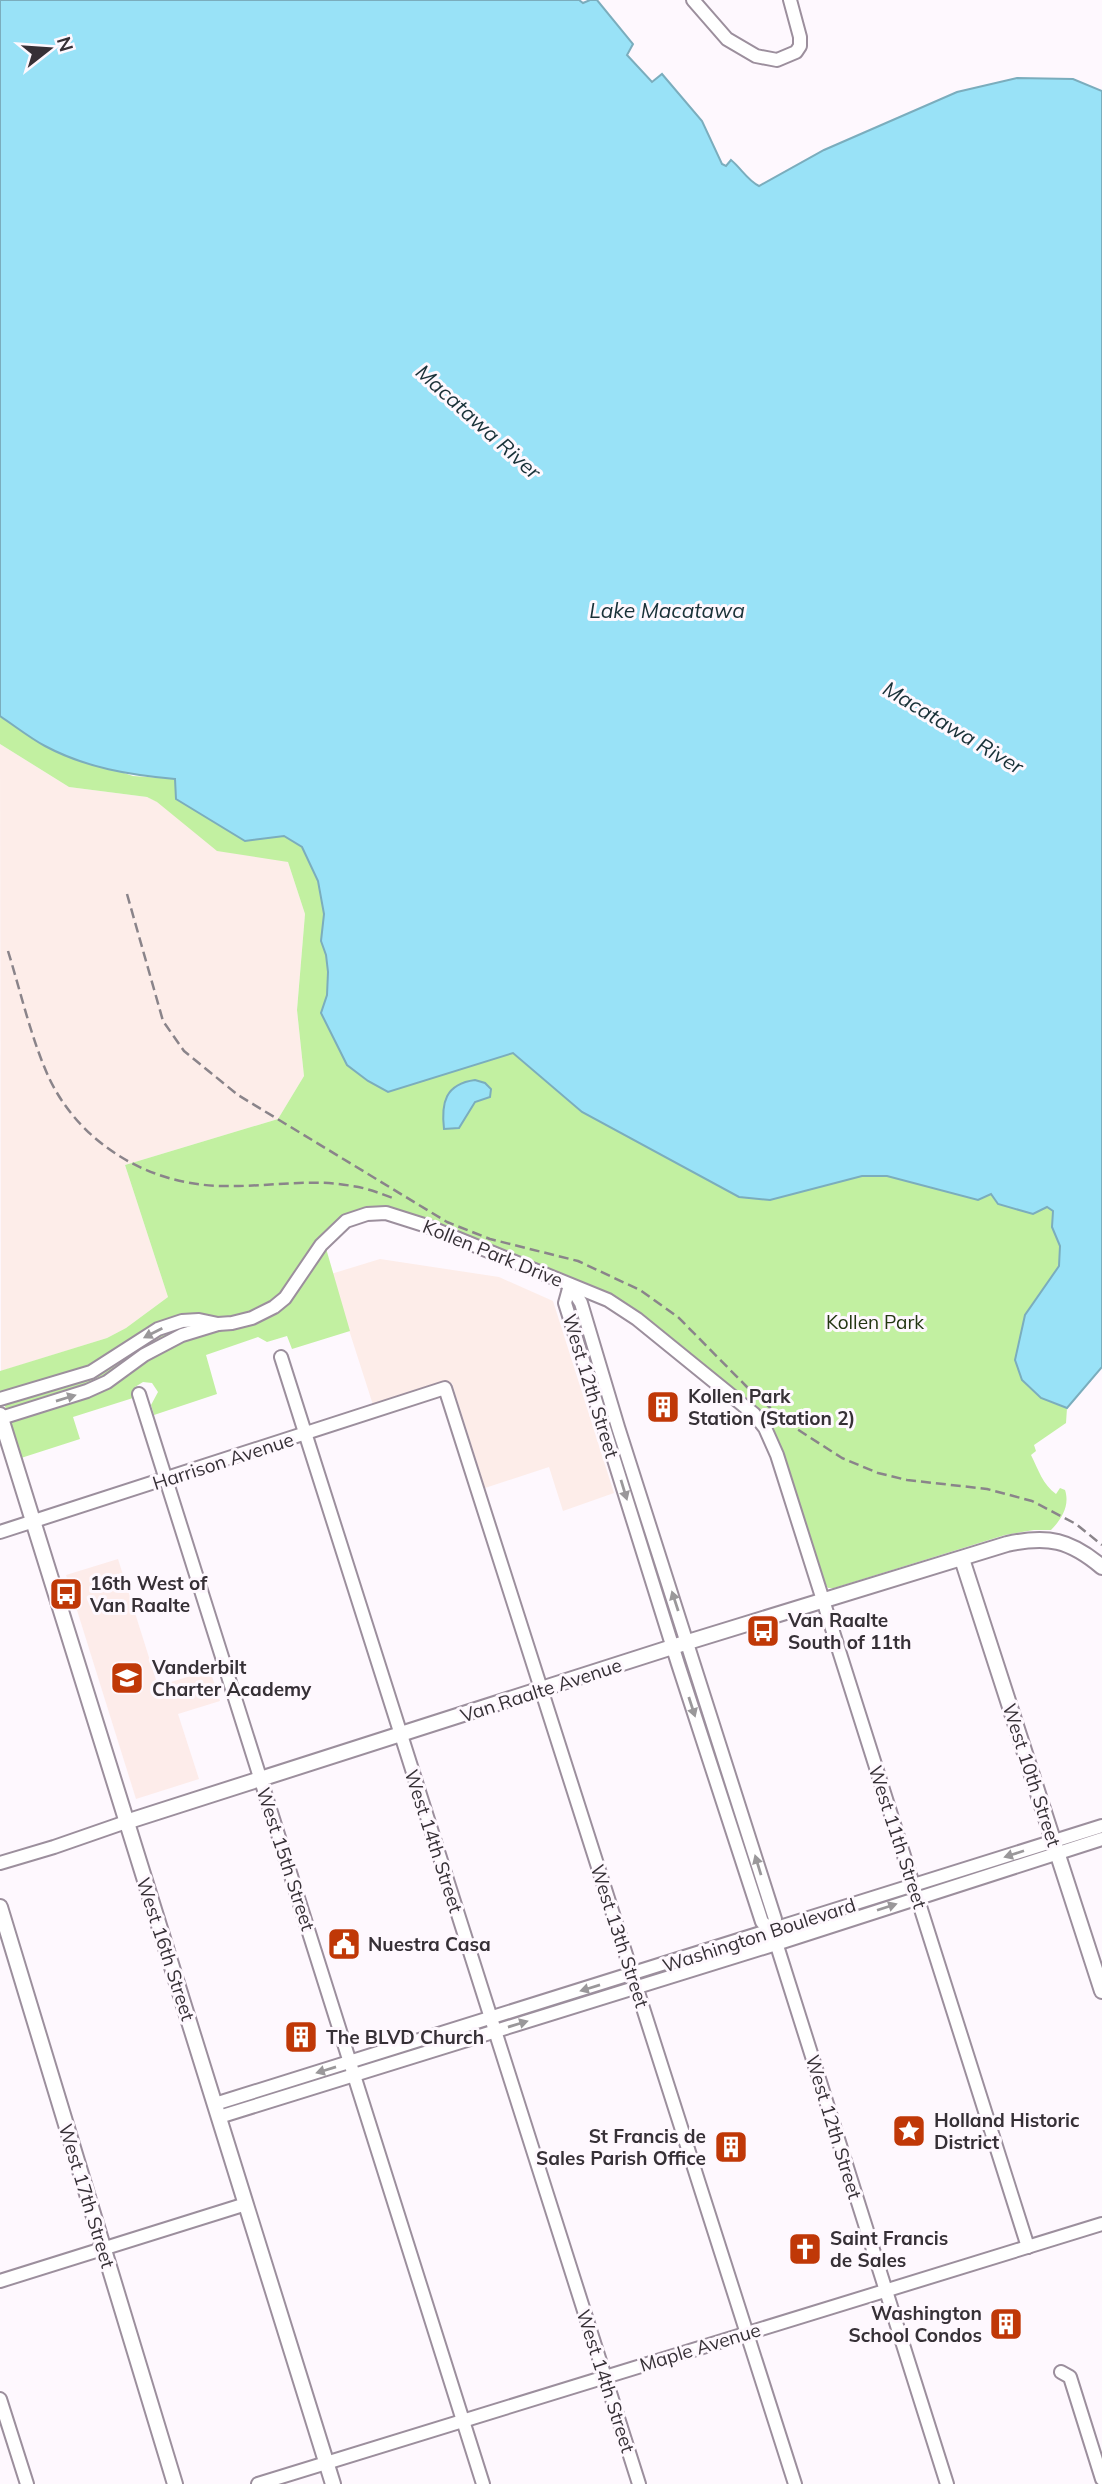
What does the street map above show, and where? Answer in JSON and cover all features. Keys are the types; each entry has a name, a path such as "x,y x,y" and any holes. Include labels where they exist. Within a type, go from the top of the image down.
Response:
{"street":[{"path":"693,0 727,39 756,56 777,61 796,52 800,46 790,0"},
{"name":"Kollen Park Drive","path":"0,1399 91,1372 158,1329 182,1321 199,1320 218,1324 252,1318 285,1298 321,1245 346,1221 367,1214 386,1213 427,1226 608,1300 636,1319 754,1414 765,1428"},
{"name":"West 12th Street","path":"570,1285 581,1303 688,1642 775,1919 772,1930 776,1944 947,2484"},
{"name":"West 12th Street","path":"570,1285 565,1303 762,1922 772,1930"},
{"name":"Kollen Park Drive","path":"1,1416 97,1387 163,1344 218,1324"},
{"name":"West 14th Street","path":"281,1357 639,2484"},
{"name":"Harrison Avenue","path":"0,1532 445,1388"},
{"name":"West 13th Street","path":"445,1388 795,2484"},
{"name":"West 15th Street","path":"139,1394 483,2484"},
{"name":"West 16th Street","path":"1,1416 333,2484"},
{"name":"West 11th Street","path":"765,1428 776,1455 1028,2247"},
{"name":"Van Raalte Avenue","path":"0,1863 688,1642 1028,1539 1050,1539 1083,1552 1102,1567"},
{"name":"West 10th Street","path":"962,1559 1102,1991"},
{"name":"Washington Boulevard","path":"217,2110 352,2069 495,2031 772,1930 916,1891 1055,1847 1102,1826"},
{"name":"Washington Boulevard","path":"1055,1847 1102,1839"},
{"name":"Washington Boulevard","path":"352,2069 491,2018 776,1944 916,1891"},
{"name":"West 17th Street","path":"0,1907 175,2484"},
{"path":"0,2281 246,2204"},
{"name":"Maple Avenue","path":"258,2484 1102,2224"},
{"path":"1061,2372 1070,2377 1102,2479"},
{"path":"0,2399 27,2484"}],"shaded area":[{"path":"0,744 69,787 147,797 288,862 305,914 297,1010 304,1076 278,1119 125,1165 168,1297 126,1328 107,1338 1,1371"},
{"path":"380,1259 499,1277 553,1301 614,1493 563,1511 549,1467 485,1488 452,1383 374,1408 331,1274"},
{"name":"Vanderbilt Charter Academy","path":"118,1559 158,1686 210,1670 220,1701 178,1714 199,1779 136,1799 66,1575"}],"green space":[{"name":"Kollen Park","path":"0,716 44,746 133,776 176,779 245,841 285,836 302,847 318,881 324,914 321,941 328,972 327,995 321,1013 388,1092 513,1053 581,1111 778,1198 862,1176 887,1176 978,1200 991,1194 1047,1207 1053,1211 1052,1227 1060,1245 1059,1266 1025,1315 1015,1360 1041,1397 1067,1408 1066,1423 1034,1445 1036,1451 1031,1455 1051,1490 1056,1494 1060,1488 1065,1490 1066,1506 1059,1521 1051,1530 1005,1535 828,1588 771,1423 628,1306 574,1280 400,1210 388,1209 366,1210 348,1215 323,1238 350,1331 292,1349 287,1336 267,1342 258,1337 206,1355 217,1394 154,1415 151,1405 158,1392 152,1383 143,1382 135,1387 133,1398 73,1417 80,1439 21,1458 0,1390 0,1371 107,1338 126,1328 168,1297 125,1165 278,1119 304,1076 297,1010 305,914 288,862 217,851 157,802 147,797 69,787 0,744"}],"water":[{"name":"Lake Macatawa","path":"0,0 579,0 583,3 597,0 633,44 627,55 652,82 662,74 702,121 722,164 726,166 731,160 759,186 824,150 957,92 1017,78 1073,79 1102,91 1102,1367 1067,1408 1041,1398 1022,1380 1015,1360 1025,1315 1059,1266 1060,1246 1052,1227 1053,1211 1047,1207 1033,1214 998,1204 991,1194 978,1200 887,1176 862,1176 770,1200 739,1197 582,1112 513,1053 388,1092 347,1065 321,1013 327,995 328,972 321,941 324,914 318,881 302,847 284,836 245,841 176,799 175,779 125,773 76,760 39,743 0,716"},
{"path":"475,1080 485,1083 491,1089 490,1097 475,1102 459,1128 444,1129 443,1111 447,1096 457,1086"}],"railway":[{"path":"127,894 163,1021 184,1051 238,1095 447,1222 490,1239 578,1261 640,1290 678,1317 786,1422 842,1458 878,1473 907,1480 987,1489 1032,1501 1076,1524 1102,1545"},
{"path":"8,951 49,1078 80,1123 99,1142 121,1157 171,1179 198,1184 336,1184 363,1188 393,1198"}],"place":[{"name":"Kollen Park Station (Station 2)","path":"663,1407"},
{"name":"16th West of Van Raalte","path":"66,1594"},
{"name":"Van Raalte South of 11th","path":"763,1631"},
{"name":"Vanderbilt Charter Academy","path":"127,1678"},
{"name":"Nuestra Casa","path":"344,1944"},
{"name":"The BLVD Church","path":"301,2037"},
{"name":"Holland Historic District","path":"909,2131"},
{"name":"St Francis de Sales Parish Office","path":"731,2147"},
{"name":"Saint Francis de Sales","path":"805,2249"},
{"name":"Washington School Condos","path":"1006,2324"}],"water label":[{"name":"Macatawa River","path":"478,422"},
{"name":"Macatawa River","path":"953,728"}]}
